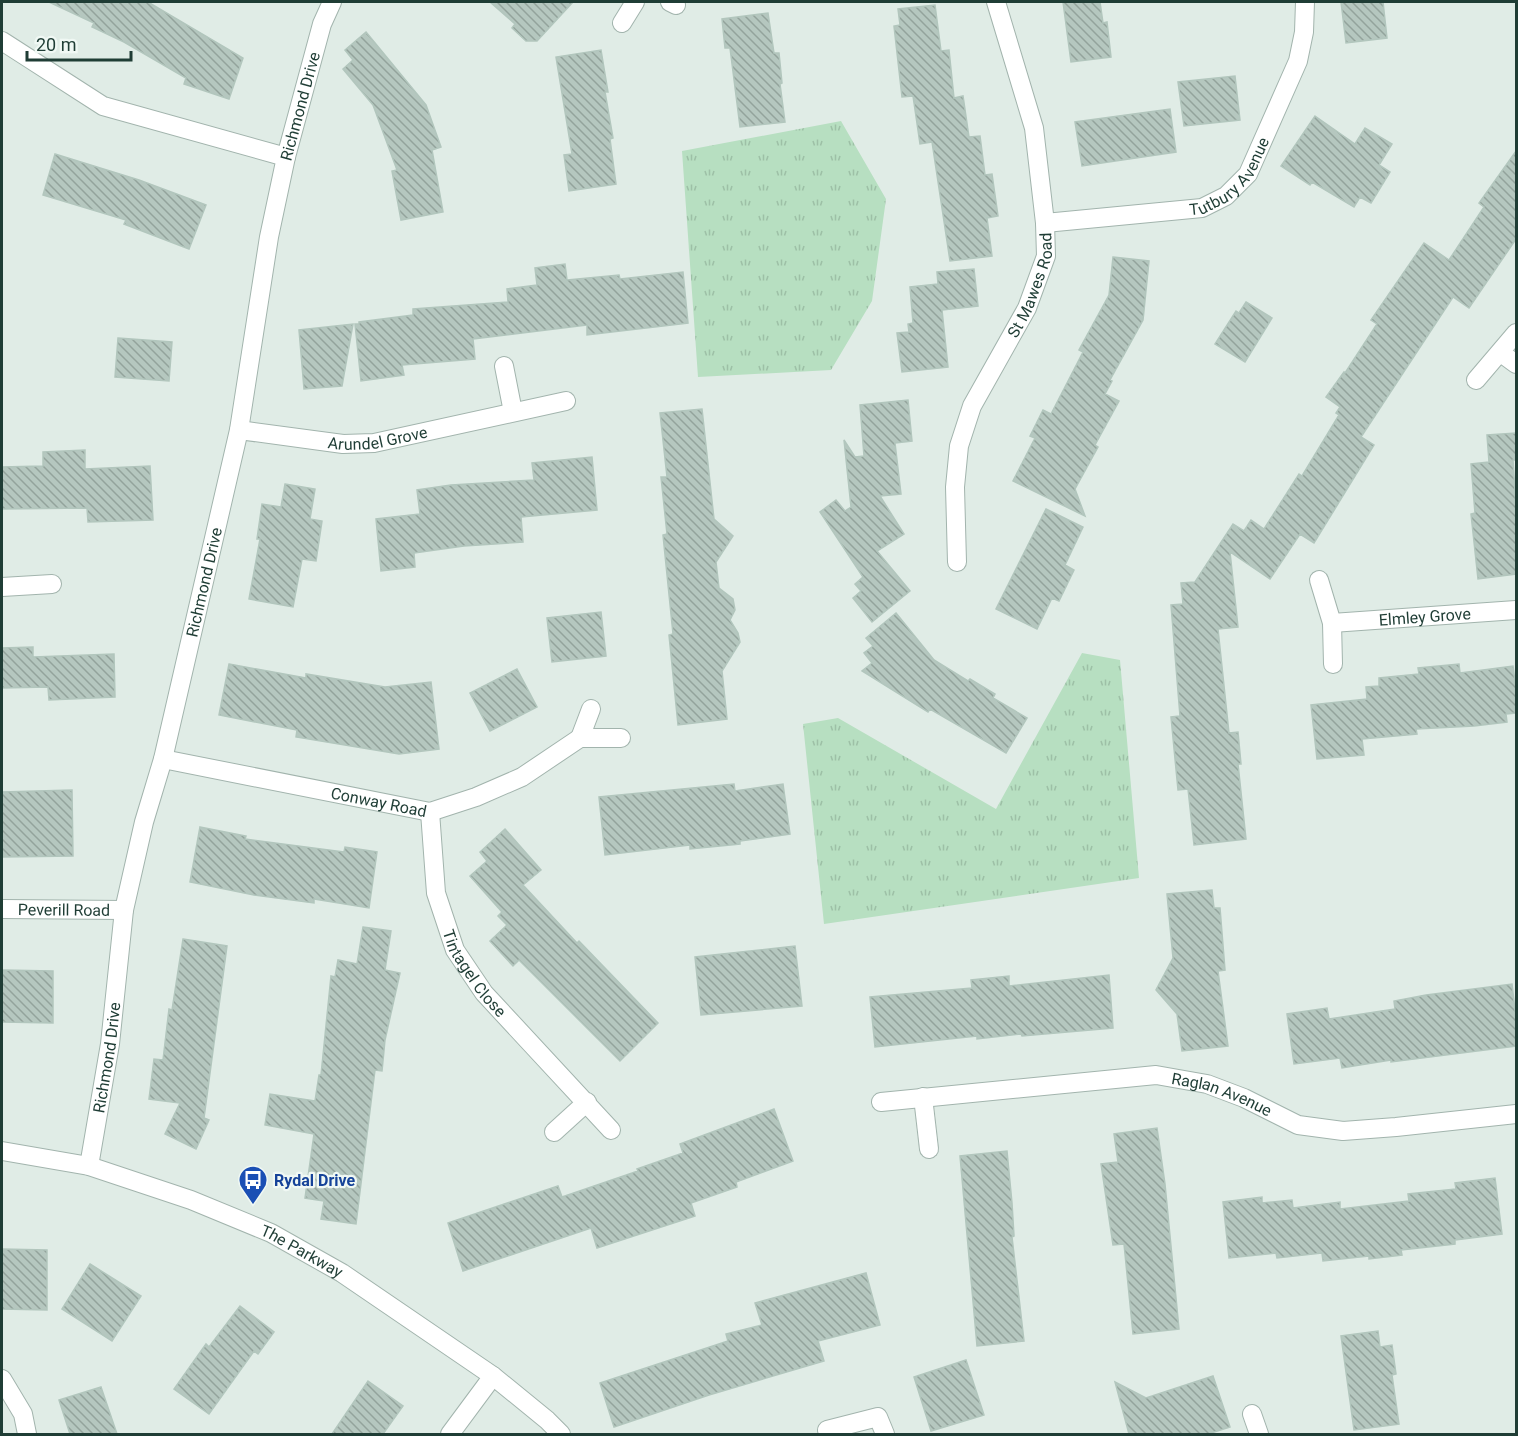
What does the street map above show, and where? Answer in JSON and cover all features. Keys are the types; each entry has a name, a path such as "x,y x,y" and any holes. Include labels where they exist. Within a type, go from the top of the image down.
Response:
{"street":[{"name":"Richmond Drive","path":"89,1166 110,1044 124,910 144,822 163,759 239,430 269,237 286,157 322,24 332,2"},
{"path":"622,23 635,2"},
{"name":"St Mawes Road","path":"957,562 955,487 959,446 972,406 1027,308 1046,256 1045,223 1034,128 996,2"},
{"name":"Tutbury Avenue","path":"1045,223 1202,208 1226,196 1248,174 1298,61 1304,32 1305,2"},
{"path":"2,40 103,106 286,157"},
{"path":"1476,380 1516,333"},
{"path":"1501,353 1516,364"},
{"path":"504,366 513,412"},
{"name":"Arundel Grove","path":"239,430 343,444 374,443 566,401"},
{"path":"1319,580 1332,623 1333,664"},
{"path":"2,587 52,584"},
{"name":"Elmley Grove","path":"1332,623 1516,610"},
{"path":"591,709 580,738 621,738"},
{"name":"Conway Road","path":"163,759 430,812 476,797 522,777 580,738"},
{"name":"Tintagel Close","path":"430,812 436,893 455,950 484,993 611,1130"},
{"name":"Peverill Road","path":"2,909 124,910"},
{"name":"Raglan Avenue","path":"881,1102 1156,1075 1207,1084 1244,1098 1298,1125 1343,1131 1516,1114"},
{"path":"923,1097 929,1149"},
{"path":"554,1132 587,1102"},
{"name":"The Parkway","path":"2,1151 89,1166 191,1200 271,1233 342,1273 493,1376 561,1434"},
{"path":"450,1434 493,1376"},
{"path":"2,1379 23,1414 27,1434"},
{"path":"1252,1414 1258,1434"},
{"path":"827,1430 878,1417 885,1434"}],"green space":[{"path":"841,121 886,199 872,301 831,370 698,377 682,151"},
{"path":"1082,653 1120,660 1139,878 824,924 803,724 838,718 996,809"}],"building":[{"path":"49,2 148,2 243,58 229,99 184,84 186,78 124,42 92,27 94,23"},
{"path":"490,2 573,2 537,41 526,41 512,28 515,24"},
{"path":"1063,2 1100,2 1103,23 1107,22 1111,57 1071,62"},
{"path":"1341,2 1383,2 1387,38 1346,43"},
{"path":"935,5 941,51 949,50 954,98 963,96 969,137 980,136 985,175 992,174 998,216 987,218 992,256 950,261 932,142 920,144 913,96 902,97 894,26 900,25 898,9"},
{"path":"768,13 774,53 779,53 785,122 740,127 730,48 725,48 722,19"},
{"path":"366,32 426,105 441,147 432,150 443,212 401,220 392,171 397,170 373,105 343,69 353,60 345,50"},
{"path":"601,50 608,92 605,92 613,138 610,139 616,184 569,191 564,155 572,154 556,57"},
{"path":"1235,76 1240,120 1184,126 1178,82"},
{"path":"1170,109 1176,152 1082,166 1075,122"},
{"path":"1315,116 1355,144 1365,128 1392,144 1379,165 1390,172 1371,203 1360,197 1354,207 1312,182 1310,185 1281,166"},
{"path":"1516,151 1516,239 1469,308 1453,297 1361,437 1374,445 1314,543 1300,534 1270,579 1230,552 1238,627 1218,629 1229,733 1238,732 1241,764 1238,764 1246,839 1194,845 1188,789 1178,790 1171,717 1180,716 1171,605 1183,604 1181,583 1195,582 1233,524 1244,531 1251,520 1264,529 1299,474 1302,476 1339,415 1336,413 1340,407 1326,397 1345,373 1377,324 1371,320 1424,243 1449,260 1484,207 1479,203"},
{"path":"55,154 139,180 206,205 189,249 124,224 126,220 43,195"},
{"path":"1113,257 1149,261 1143,320 1110,380 1112,381 1105,394 1119,401 1075,489 1085,516 1013,481 1035,438 1030,436 1043,410 1051,414 1083,352 1079,350 1109,295"},
{"path":"565,264 567,280 619,275 620,279 683,272 688,323 587,335 587,325 473,339 475,359 402,365 404,375 361,381 355,324 413,315 413,309 508,302 507,289 537,285 535,268"},
{"path":"974,269 978,306 942,310 948,367 902,372 897,333 909,332 908,324 913,323 910,287 938,284 937,272"},
{"path":"1246,302 1272,318 1245,362 1215,344 1236,311 1239,313"},
{"path":"353,324 342,386 304,389 299,330"},
{"path":"118,338 172,342 169,381 115,377"},
{"path":"908,400 912,441 895,443 901,494 880,496 904,534 877,551 910,591 872,622 853,598 861,591 855,584 863,577 820,512 836,500 845,511 851,507 844,440 855,457 864,456 860,405"},
{"path":"702,409 714,519 733,536 716,562 719,588 733,599 735,610 730,620 738,633 740,642 722,671 727,719 678,725 669,635 673,634 663,535 667,534 661,477 667,477 660,413"},
{"path":"1516,433 1516,460 1513,460 1516,574 1478,579 1471,514 1475,513 1471,464 1489,462 1487,435"},
{"path":"85,450 85,469 150,466 153,520 88,522 87,508 2,509 2,467 43,466 43,452"},
{"path":"592,457 597,510 521,517 523,542 464,546 414,553 415,567 381,571 376,519 420,514 417,490 451,485 534,480 532,463"},
{"path":"285,484 315,489 310,519 322,521 316,561 302,559 293,607 249,599 260,539 257,539 262,504 281,507"},
{"path":"1046,509 1083,527 1065,565 1074,570 1059,601 1052,598 1037,629 996,609"},
{"path":"601,612 606,656 552,662 547,618"},
{"path":"896,613 934,660 995,694 993,698 1027,718 1006,753 930,709 928,712 862,671 872,663 864,653 873,646 866,638"},
{"path":"33,647 33,657 114,654 115,697 49,700 48,687 2,688 2,648"},
{"path":"229,664 306,678 306,674 385,687 431,682 439,749 399,754 296,737 297,730 219,715"},
{"path":"1459,664 1460,673 1513,666 1516,713 1506,714 1507,722 1416,729 1417,734 1362,739 1364,755 1317,759 1311,705 1367,699 1366,687 1379,686 1379,678 1419,674 1418,668"},
{"path":"517,669 537,707 490,731 470,693"},
{"path":"734,784 735,791 783,784 790,834 740,841 740,844 690,849 690,845 605,855 599,797"},
{"path":"72,790 73,856 2,857 2,792"},
{"path":"200,827 246,836 245,839 344,852 345,847 377,852 369,908 314,899 314,903 254,895 190,882"},
{"path":"505,829 541,870 523,885 577,943 579,941 658,1023 620,1061 519,960 513,966 490,941 507,925 498,916 502,912 470,876 487,861 480,852"},
{"path":"1212,890 1214,908 1220,908 1225,970 1218,971 1228,1046 1182,1051 1177,1014 1156,990 1173,958 1167,894"},
{"path":"363,927 391,931 385,970 400,973 385,1040 382,1071 375,1070 356,1224 321,1219 324,1201 305,1198 314,1134 265,1125 270,1094 315,1101 319,1075 321,1075 331,976 335,977 338,960 357,964"},
{"path":"183,939 227,946 204,1118 209,1120 196,1149 165,1134 180,1103 149,1099 154,1059 163,1060 169,1009 172,1010"},
{"path":"795,946 802,1006 701,1015 695,957"},
{"path":"2,970 53,971 53,1023 2,1022"},
{"path":"1109,975 1113,1028 977,1039 977,1036 875,1047 870,997 972,988 971,980 1009,976 1009,986"},
{"path":"1512,984 1516,1046 1342,1068 1340,1058 1294,1064 1287,1014 1327,1008 1329,1019 1395,1009 1394,1001"},
{"path":"774,1109 793,1161 736,1182 737,1187 691,1203 695,1216 597,1248 591,1228 463,1271 448,1223 558,1186 562,1197 638,1171 637,1169 683,1153 680,1144"},
{"path":"1157,1128 1165,1184 1179,1329 1133,1334 1124,1244 1113,1245 1101,1164 1118,1162 1114,1134"},
{"path":"1007,1151 1014,1236 1012,1237 1024,1341 977,1346 960,1156"},
{"path":"1495,1178 1502,1234 1455,1240 1455,1244 1401,1250 1402,1255 1369,1259 1369,1256 1323,1261 1322,1253 1277,1258 1276,1253 1229,1258 1223,1202 1262,1197 1262,1203 1292,1200 1293,1208 1340,1202 1340,1209 1409,1201 1408,1194 1456,1189 1455,1183"},
{"path":"2,1249 47,1250 47,1310 2,1309"},
{"path":"90,1264 141,1296 112,1341 62,1309"},
{"path":"866,1273 880,1325 818,1341 824,1361 709,1395 614,1427 600,1383 728,1341 726,1334 762,1325 755,1303"},
{"path":"240,1306 274,1332 258,1354 254,1351 209,1414 174,1389 206,1344 209,1347"},
{"path":"1378,1331 1380,1347 1392,1345 1396,1374 1392,1375 1399,1424 1354,1430 1341,1336"},
{"path":"966,1360 984,1415 931,1431 914,1377"},
{"path":"1213,1376 1230,1427 1208,1434 1129,1434 1115,1382 1146,1398"},
{"path":"368,1381 403,1406 383,1434 332,1434"},
{"path":"101,1387 117,1434 70,1434 59,1400"}],"place":[{"name":"Rydal Drive","path":"253,1206"}]}
